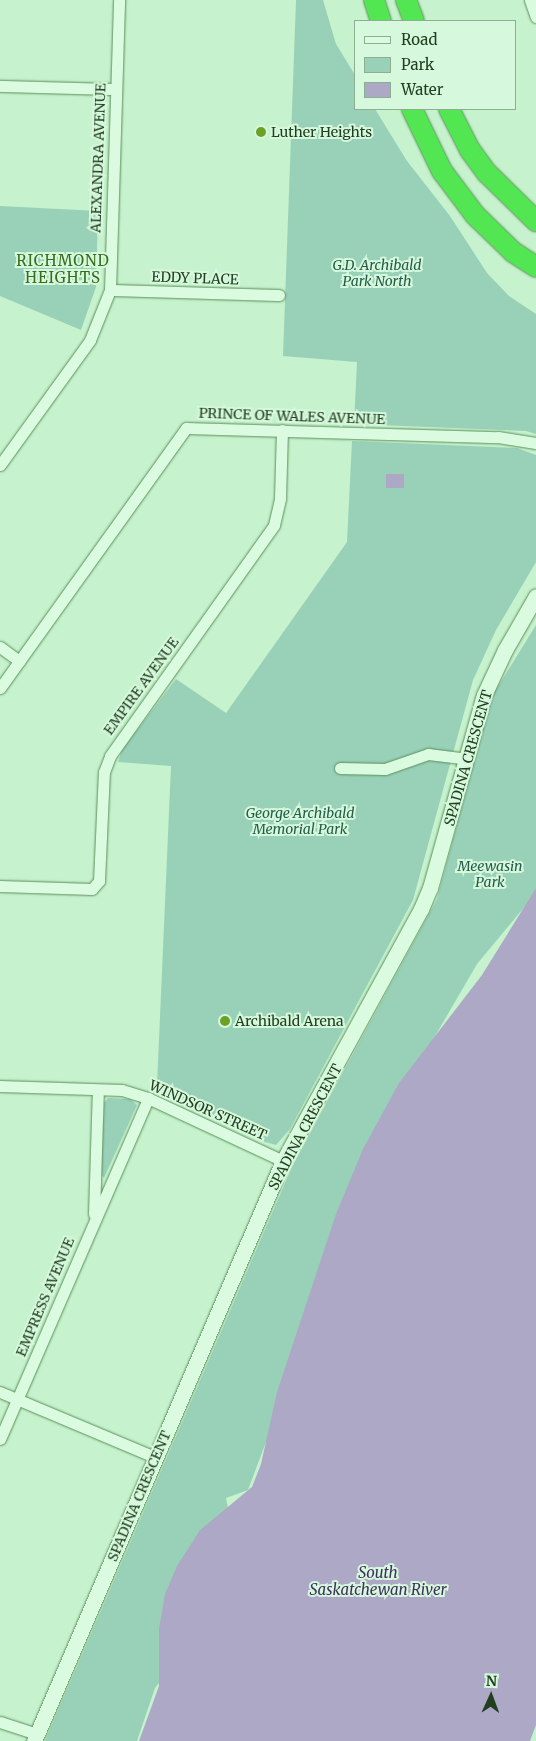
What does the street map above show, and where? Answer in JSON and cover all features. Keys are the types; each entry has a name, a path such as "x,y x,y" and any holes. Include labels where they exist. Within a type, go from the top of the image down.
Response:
{"highway":[{"path":"374,0 381,20"},
{"path":"406,0 414,20"},
{"path":"416,0 422,20"},
{"path":"412,110 442,171 475,215 513,252 536,267"},
{"path":"450,110 470,150 487,173 536,222"}],"street":[{"name":"ALEXANDRA AVENUE","path":"0,464 90,340 110,290 115,89 120,0"},
{"path":"530,0 536,17"},
{"path":"0,86 115,89"},
{"name":"EDDY PLACE","path":"110,290 279,295"},
{"name":"PRINCE OF WALES AVENUE","path":"0,688 186,428 498,437 536,443"},
{"name":"EMPIRE AVENUE","path":"0,886 92,889 99,881 104,772 110,756 274,525 280,498 282,430"},
{"name":"SPADINA CRESCENT","path":"35,1737 283,1161 421,909 484,695 504,650 536,596"},
{"path":"0,647 19,661"},
{"path":"340,768 385,769 428,754 466,759"},
{"name":"WINDSOR STREET","path":"0,1086 122,1090 148,1098 283,1161"},
{"name":"EMPRESS AVENUE","path":"93,1221 98,1090"},
{"name":"EMPRESS AVENUE","path":"0,1439 148,1098"},
{"path":"0,1392 155,1457"},
{"path":"0,1722 35,1737"}],"green space":[{"name":"G.D. Archibald Park North","path":"296,0 323,0 336,44 354,73 354,110 376,110 407,161 450,216 487,273 509,296 536,314 536,434 526,431 354,424 357,362 283,356"},
{"path":"0,206 98,211 96,287 81,330 0,296"},
{"name":"George Archibald Memorial Park","path":"352,441 517,448 536,455 536,562 496,630 473,680 413,900 290,1129 276,1145 265,1142 157,1085 171,766 118,762 122,750 176,679 226,713 347,542"},
{"name":"Meewasin Park","path":"536,625 536,893 477,964 388,1117 248,1490 226,1498 231,1523 162,1679 155,1688 137,1741 45,1741 292,1167 437,899 492,696"},
{"path":"108,1098 130,1099 137,1105 104,1178 101,1174 104,1103"}],"water":[{"path":"386,474 404,474 404,488 386,488"},
{"name":"South Saskatchewan River","path":"536,888 536,1725 530,1741 139,1741 159,1686 159,1629 165,1594 177,1566 200,1530 252,1487 261,1464 277,1392 336,1214 363,1149 399,1083 482,975"}],"place":[{"name":"Luther Heights","path":"261,132"},
{"name":"Archibald Arena","path":"225,1021"}],"district":[{"name":"RICHMOND HEIGHTS","path":"63,268"}]}
